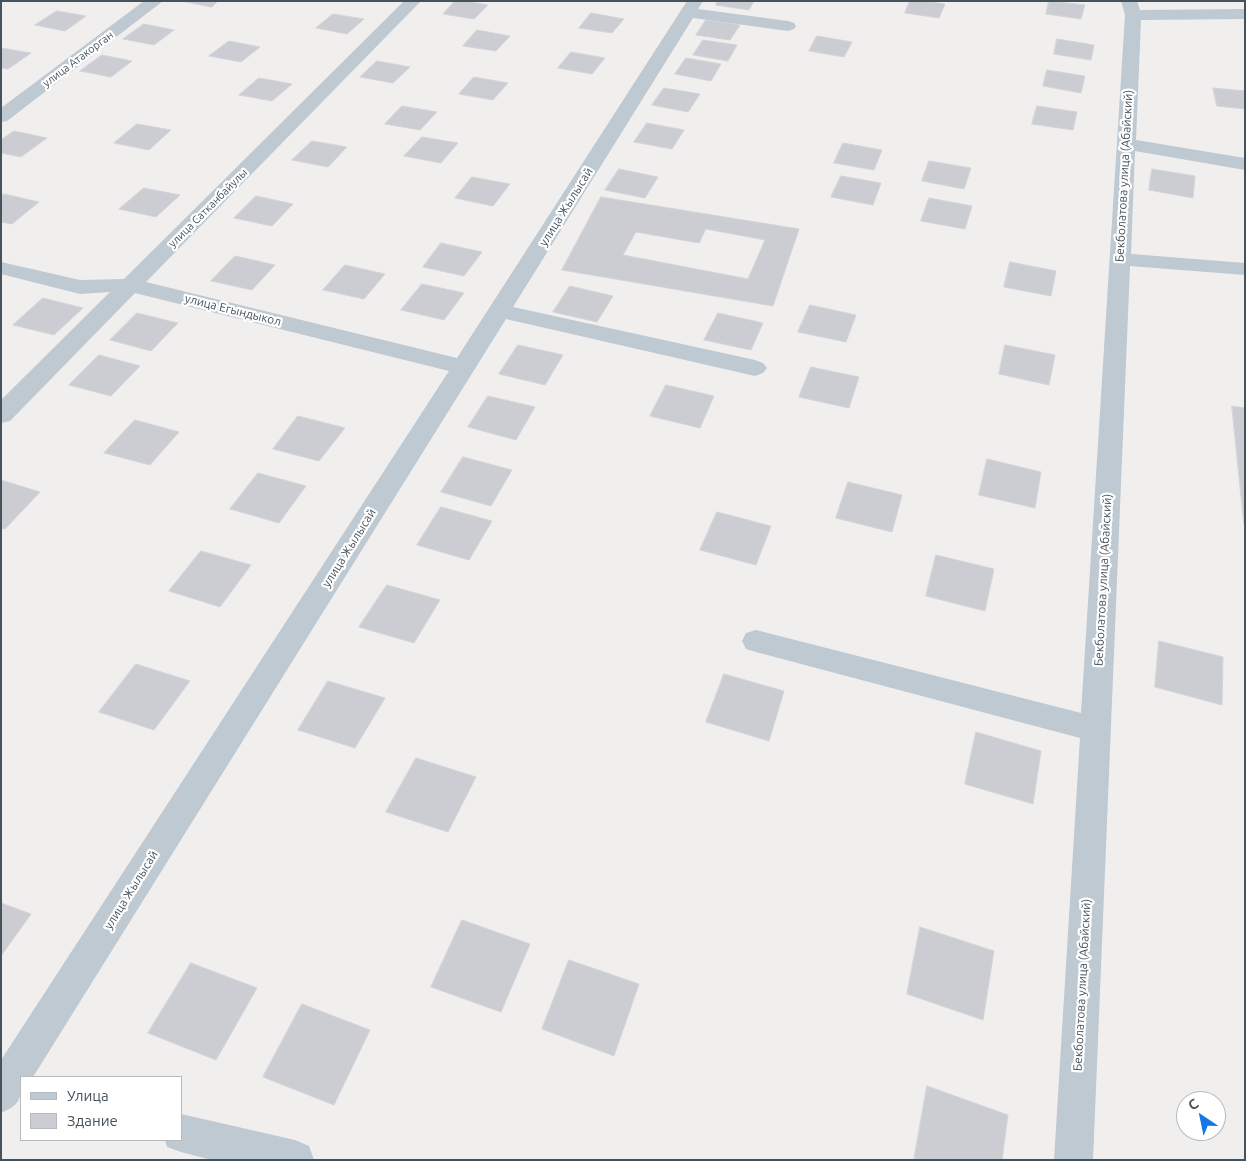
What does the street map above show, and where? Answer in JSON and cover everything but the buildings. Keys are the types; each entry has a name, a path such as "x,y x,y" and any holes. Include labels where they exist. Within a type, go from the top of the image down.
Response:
{"street":[{"name":"улица Атакорган","path":"1,117 155,1"},
{"name":"улица Сатканбайулы","path":"1,415 413,1"},
{"path":"691,7 788,26"},
{"name":"улица Жылысай","path":"7,1092 691,7"},
{"path":"1131,8 1245,14"},
{"name":"Бекболатова улица (Абайский)","path":"1072,1160 1126,144 1131,8"},
{"path":"1126,144 1245,164"},
{"path":"1120,259 1245,269"},
{"name":"улица Егындыкол","path":"1,268 80,287 131,285 464,367"},
{"path":"499,311 755,368"},
{"path":"756,641 1095,729"},
{"path":"182,1133 295,1160"}]}
